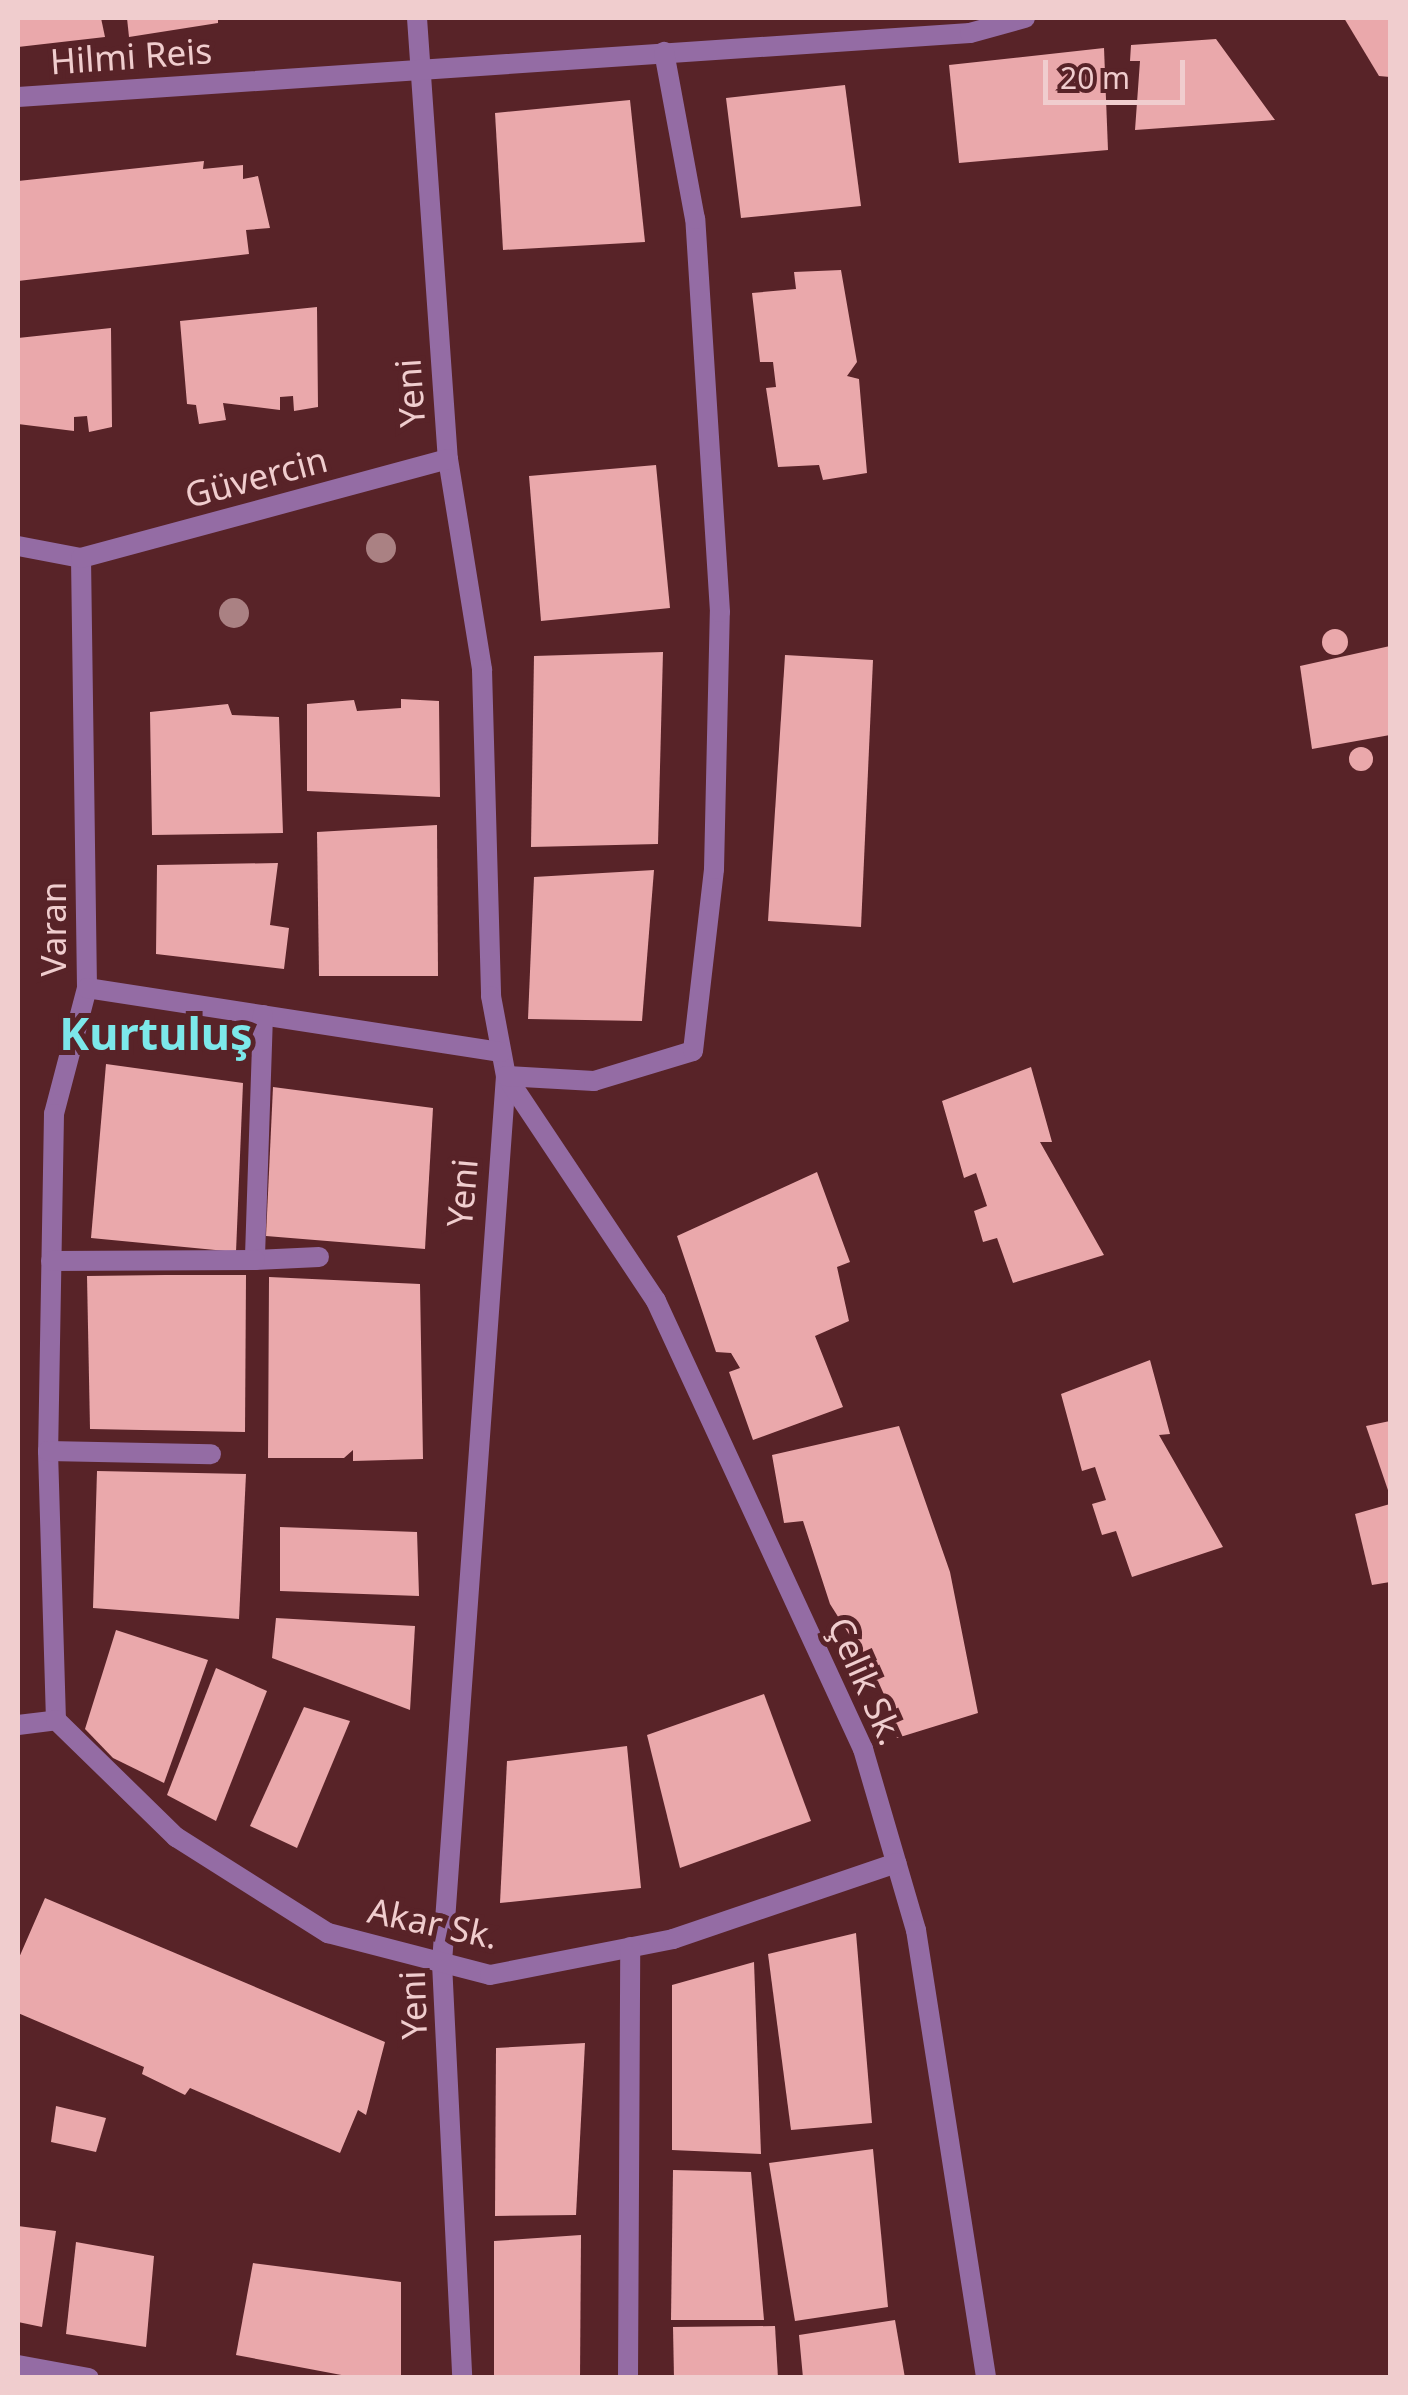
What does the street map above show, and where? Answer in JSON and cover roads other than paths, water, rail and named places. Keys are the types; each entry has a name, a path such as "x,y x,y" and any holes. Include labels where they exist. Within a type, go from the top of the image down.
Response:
{"street":[{"name":"Yeni","path":"418,18 448,459 482,670 491,996 506,1076 442,1963 462,2378"},
{"name":"Hilmi Reis","path":"18,97 419,67 970,33 1025,18"},
{"path":"506,1076 594,1081 694,1051 714,869 720,612 694,220 664,52"},
{"name":"Güvercin","path":"81,558 448,459"},
{"path":"18,546 81,558"},
{"name":"Varan","path":"56,1720 48,1452 54,1114 86,988 81,558"},
{"path":"86,988 501,1052"},
{"path":"255,1260 262,1015"},
{"name":"Çelik Sk.","path":"506,1076 656,1301 863,1749 916,1930 986,2378"},
{"path":"51,1261 319,1257"},
{"path":"48,1452 210,1454"},
{"path":"18,1726 56,1720"},
{"name":"Akar Sk.","path":"56,1720 176,1837 328,1933 490,1975 630,1948 896,1863"},
{"path":"628,2378 630,1948"},
{"path":"29,2370 89,2378"}],"district":[{"name":"Kurtuluş","path":"156,1033"}]}
